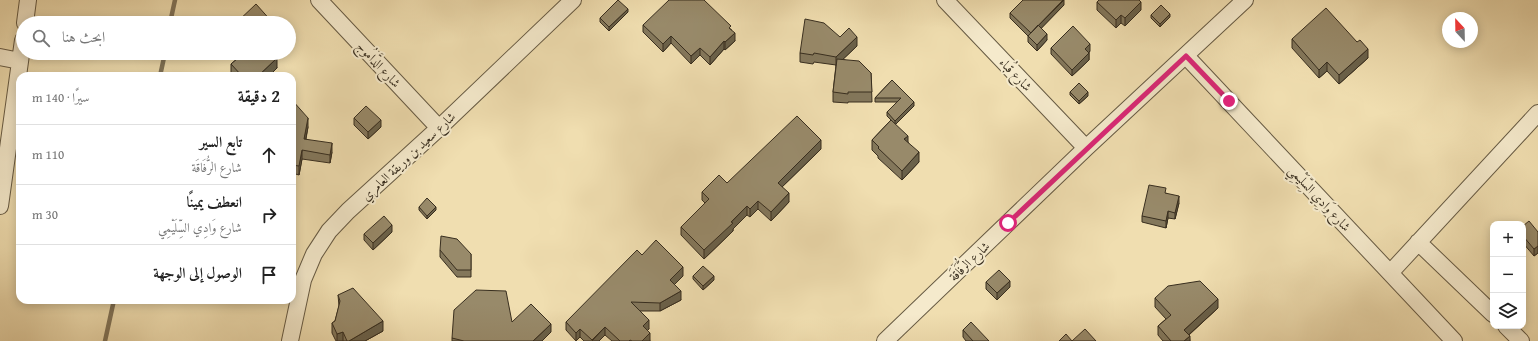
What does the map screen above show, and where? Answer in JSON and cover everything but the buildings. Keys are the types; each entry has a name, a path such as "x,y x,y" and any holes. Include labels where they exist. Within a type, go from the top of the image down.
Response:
{"street":[{"path":"26,16 28,0"},
{"name":"شارع الدَّامُوج","path":"319,0 438,128"},
{"name":"شارع سعيد بن وريقة العامري","path":"290,341 304,280 314,254 329,231 348,211 573,0"},
{"name":"شارع قُباء","path":"945,0 1086,148"},
{"name":"شارع الرُّفَاقَة","path":"885,341 1086,148 1245,0"},
{"name":"شارع وَادِي السِّلَيْمِي","path":"1186,56 1454,341"},
{"path":"0,57 20,61 18,72"},
{"path":"0,206 16,90"},
{"path":"1390,273 1538,113"},
{"path":"1418,242 1490,311"},
{"path":"1509,329 1521,341"}],"waterway":[{"path":"172,16 175,0"},
{"path":"161,72 163,60"},
{"path":"105,341 113,304"}],"route":[{"path":"1008,223 1086,148 1186,56 1229,101"}]}
